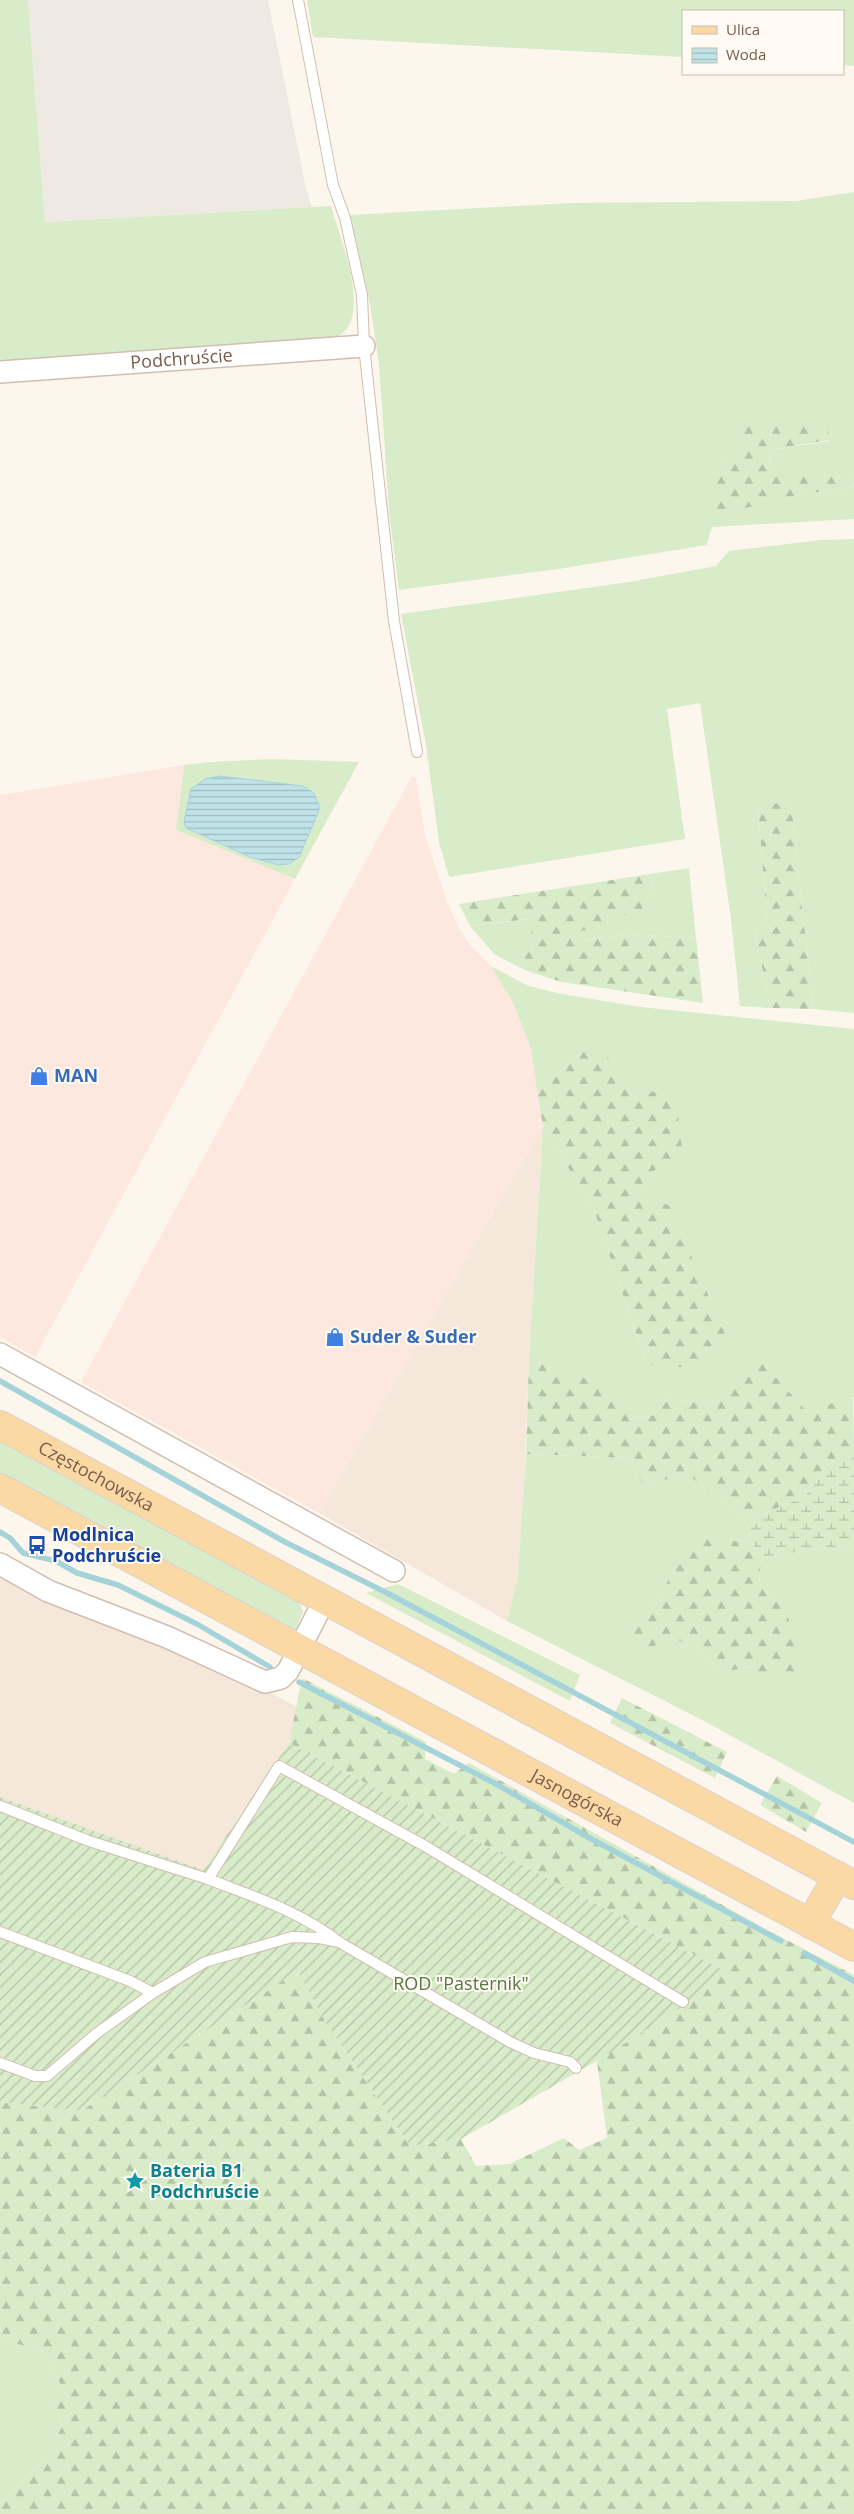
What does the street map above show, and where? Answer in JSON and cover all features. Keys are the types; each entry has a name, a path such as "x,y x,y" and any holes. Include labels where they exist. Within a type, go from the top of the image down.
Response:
{"main road":[{"name":"Częstochowska","path":"0,1425 325,1599"},
{"path":"0,1488 300,1649"},
{"path":"325,1599 846,1881 810,1924"},
{"name":"Jasnogórska","path":"300,1649 854,1947"}],"street":[{"name":"Podchruście","path":"0,372 364,346"},
{"path":"0,1354 394,1571"},
{"path":"0,1564 48,1591 167,1637 265,1682 280,1678 288,1671 325,1599"}],"lane":[{"path":"298,0 333,184 345,218 362,296 364,346 394,621 417,752"},
{"path":"208,1879 280,1766 425,1846 683,2002"},
{"path":"0,1806 88,1841 208,1879 286,1909 319,1926 339,1942 510,2042 534,2053 570,2062 576,2068"},
{"path":"0,1932 130,1981 153,1993"},
{"path":"0,2063 35,2076 47,2076 97,2033 153,1993 205,1962 292,1937 320,1938 339,1942"}],"shaded area":[{"path":"28,0 268,0 306,189 312,207 45,222"},
{"path":"184,765 176,830 295,879 35,1357 0,1337 0,795"},
{"path":"412,776 416,778 425,835 447,902 459,928 470,945 491,966 514,1005 531,1049 543,1126 319,1513 81,1382"},
{"path":"543,1126 529,1360 523,1515 518,1576 507,1621 319,1513"},
{"path":"0,1577 46,1599 225,1667 297,1707 289,1743 203,1870 0,1797"}],"green space":[{"path":"0,0 28,0 45,222 331,206 350,271 353,290 354,307 351,322 343,333 319,346 0,362"},
{"path":"307,0 854,0 854,66 844,65 844,10 682,10 682,57 313,37"},
{"path":"854,192 854,487 854,519 712,527 707,545 558,569 399,590 389,511 379,364 370,304 350,215 572,203 796,201","holes":["827,424 829,441 770,450 771,472 850,472 854,487 804,494 712,515 712,465"]},
{"path":"743,421 828,424 829,440 770,450 771,472 850,472 854,487 804,494 712,516 712,465 737,456"},
{"path":"854,539 854,1013 813,1009 791,803 758,806 767,925 755,931 770,1008 740,1006 731,919 700,703 667,709 685,839 449,877 439,842 426,745 401,614 629,582 716,566 729,551 821,540"},
{"path":"272,759 359,762 295,879 176,830 184,765","holes":["220,776 303,786 250,857 194,832 187,826 185,819 192,804"]},
{"path":"791,803 813,1009 770,1008 755,931 767,925 758,805"},
{"path":"689,868 696,938 630,934 582,940 579,931 642,909 657,873"},
{"path":"657,873 642,909 579,932 583,940 630,934 696,938 703,1003 562,982 527,971 524,953 533,950 530,919 470,926 459,904"},
{"path":"531,919 533,950 524,954 527,971 494,954 470,926"},
{"path":"491,966 526,985 557,993 641,1007 854,1029 854,1397 808,1413 763,1364 710,1404 667,1399 654,1415 630,1419 616,1389 529,1360 543,1126 594,1210 647,1365 649,1200 641,1177 632,1101 587,1049 537,1091 531,1049 514,1005"},
{"path":"587,1049 604,1050 632,1101 654,1091 676,1101 683,1156 641,1177 649,1200 669,1205 729,1343 687,1367 647,1365 594,1210 543,1126 537,1091"},
{"path":"529,1360 617,1389 631,1419 654,1415 667,1399 710,1404 763,1363 808,1413 853,1395 854,1447 830,1463 804,1497 748,1520 688,1475 643,1484 628,1458 526,1454"},
{"path":"0,1439 299,1600 303,1612 295,1631 0,1473"},
{"path":"854,1447 854,1544 764,1557 750,1542 748,1520 804,1497 830,1463"},
{"path":"526,1454 628,1458 643,1484 688,1475 748,1520 750,1542 696,1540 655,1600 622,1636 670,1636 710,1657 719,1673 754,1666 785,1605 770,1595 762,1586 759,1574 764,1557 854,1544 854,1803 702,1720 507,1621 518,1576"},
{"path":"696,1539 750,1542 764,1557 759,1574 760,1581 770,1595 785,1605 802,1670 763,1680 753,1666 719,1673 710,1657 670,1636 644,1652 621,1636 655,1600"},
{"path":"398,1584 580,1675 570,1701 366,1593"},
{"path":"302,1678 426,1742 425,1759 454,1774 469,1763 762,1927 854,1975 854,2514 0,2514 0,2504 43,2461 62,2427 54,2400 60,2383 43,2351 0,2339 0,2102 81,2111 298,1971 326,2023 410,2146 461,2139 476,2166 509,2164 564,2138 579,2150 607,2138 597,2061 702,1994 721,1969 289,1743"},
{"path":"622,1698 727,1752 715,1778 610,1723"},
{"name":"ROD \"Pasternik\"","path":"289,1743 721,1969 702,1994 597,2061 461,2139 410,2146 326,2023 298,1971 81,2111 0,2102 0,1797 203,1870"},
{"path":"777,1776 822,1803 806,1832 760,1805"},
{"path":"0,2339 43,2351 60,2383 54,2400 62,2427 43,2461 0,2504"}],"water":[{"path":"220,776 303,786 314,793 320,808 299,857 289,864 278,865 250,857 186,828 184,822 191,789 205,779"}],"waterway":[{"path":"0,1381 285,1542 389,1594 854,1842"},
{"path":"0,1532 10,1538 23,1553 56,1561 77,1573 118,1585 197,1624 270,1667"},
{"path":"299,1682 496,1784 586,1836 781,1941"},
{"path":"804,1953 854,1981"}],"place":[{"name":"MAN","path":"39,1076"},
{"name":"Suder & Suder","path":"335,1337"},
{"name":"Modlnica Podchruście","path":"37,1545"},
{"name":"Bateria B1 Podchruście","path":"135,2181"}]}
